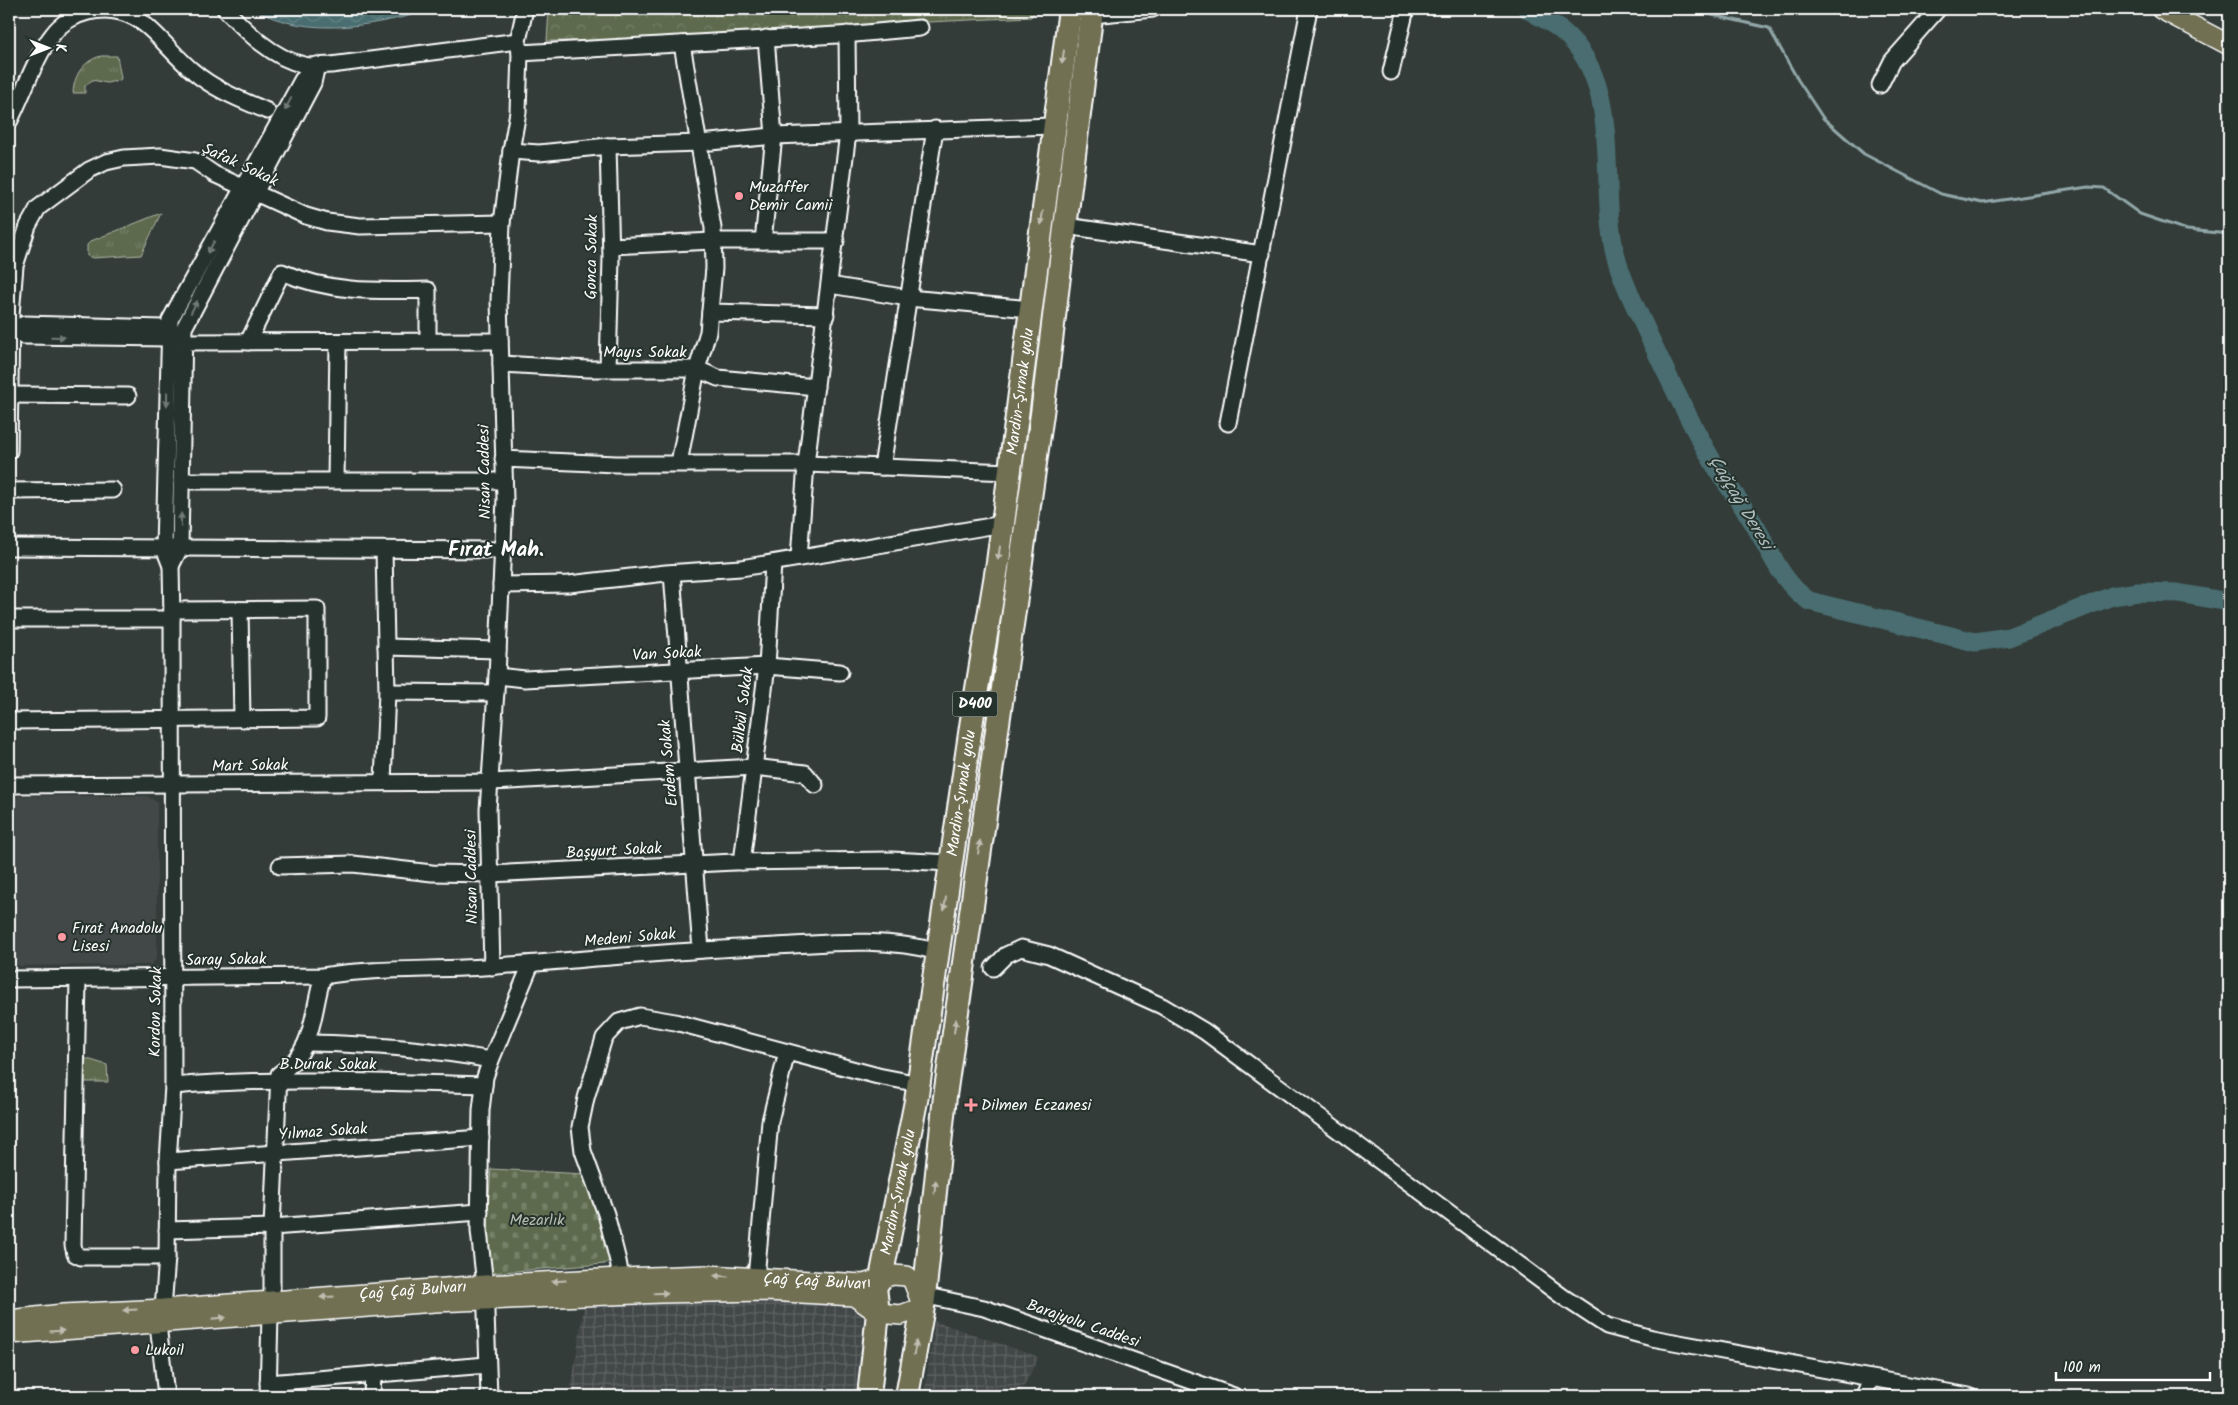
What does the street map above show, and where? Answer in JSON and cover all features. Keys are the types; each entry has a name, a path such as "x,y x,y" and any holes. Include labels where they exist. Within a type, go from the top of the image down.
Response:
{"highway":[{"name":"Mardin-Şırnak yolu","path":"869,1396 878,1313 875,1287 881,1278 919,1084 1003,524 1054,126 1085,11"},
{"name":"Mardin-Şırnak yolu","path":"907,1396 923,1307 945,1096 998,712 1024,547 1066,226 1085,11"}],"main road":[{"path":"2161,9 2229,45"},
{"name":"Çağ Çağ Bulvarı","path":"9,1334 161,1316 485,1292 622,1286 854,1296 878,1313 901,1316 923,1307 913,1281 899,1275 863,1284 708,1275 622,1286"},
{"name":"Çağ Çağ Bulvarı","path":"9,1320 63,1314 161,1316"}],"street":[{"path":"225,9 258,40 285,59 305,66 519,47 682,44 920,28"},
{"path":"1085,11 1154,9"},
{"path":"1228,423 1309,9"},
{"path":"1391,72 1406,9"},
{"path":"1880,85 1892,61 1938,9"},
{"path":"9,122 53,33 67,21 84,13 98,10 119,12 134,17 150,27 181,60 204,80 224,92 267,111"},
{"name":"Nisan Caddesi","path":"492,967 488,810 492,782 504,481 499,301 502,223 518,112 519,47 523,16"},
{"path":"799,558 806,464 836,241 848,133 847,34"},
{"path":"763,241 774,136 766,38"},
{"path":"678,463 697,369 708,332 714,268 713,241 700,143 682,44"},
{"path":"170,566 180,548 181,481 176,334 170,320 250,189 302,80 317,66"},
{"path":"511,151 540,153 608,146 700,143 774,136 1054,126"},
{"path":"882,467 935,129"},
{"name":"Gonca Sokak","path":"608,146 611,246 608,369"},
{"name":"Şafak Sokak","path":"9,451 10,330 15,266 28,226 38,208 89,170 106,162 124,158 160,156 195,161 214,174 306,216 327,222 360,226 502,223"},
{"path":"1066,226 1262,254"},
{"path":"611,246 713,241 836,241"},
{"path":"248,342 282,272 308,282 337,289 364,292 428,290 428,341"},
{"path":"830,286 908,298 1031,309"},
{"path":"710,312 826,315"},
{"path":"10,330 25,324 176,334 248,342 500,341"},
{"name":"Kordon Sokak","path":"166,1396 161,1316 167,1257 168,1161 173,1086 174,785 170,566 164,548 176,334"},
{"path":"336,480 338,342"},
{"name":"Mayıs Sokak","path":"501,364 608,369 697,369 718,378 816,387"},
{"path":"10,395 128,396"},
{"path":"503,459 616,464 806,464 1010,472"},
{"path":"181,481 504,481"},
{"path":"9,491 113,490"},
{"path":"501,585 569,584 741,568 1003,524"},
{"path":"9,548 502,550"},
{"path":"383,781 387,692 384,550"},
{"name":"Bülbül Sokak","path":"742,862 767,666 773,563"},
{"name":"Erdem Sokak","path":"672,573 678,671 701,950"},
{"path":"9,619 317,609 317,718 9,721"},
{"path":"240,610 242,719"},
{"path":"386,646 498,650"},
{"name":"Van Sokak","path":"497,676 525,679 767,666 840,672"},
{"path":"387,692 496,693"},
{"name":"Mart Sokak","path":"9,785 174,785 383,781 492,782 641,775 754,766 805,773 815,785"},
{"name":"Başyurt Sokak","path":"280,866 353,864 432,873 489,874 742,862 890,860 951,863"},
{"name":"Medeni Sokak","path":"323,976 346,972 492,967 701,950 873,941 911,944 938,952"},
{"path":"993,968 1006,955 1021,948 1049,955 1162,1006 1225,1046 1500,1251 1607,1326 1652,1338 1969,1396"},
{"path":"489,1396 480,1212 484,1085 491,1060 531,964"},
{"path":"323,976 315,1000 308,1043 291,1066 279,1074 278,1081 268,1390 373,1375 488,1365"},
{"name":"Saray Sokak","path":"9,979 323,976"},
{"path":"78,979 73,1245 75,1254 81,1257 167,1257"},
{"path":"622,1286 618,1261 606,1214 583,1151 580,1127 586,1098 604,1038 619,1022 640,1016 675,1022 786,1052 919,1084"},
{"path":"308,1043 386,1045 491,1060"},
{"path":"756,1278 770,1121 786,1052"},
{"name":"B.Durak Sokak","path":"173,1086 226,1082 326,1080 484,1085"},
{"name":"Yılmaz Sokak","path":"168,1161 481,1138"},
{"path":"167,1230 272,1227 480,1212"},
{"name":"Barajyolu Caddesi","path":"923,1307 932,1297 984,1308 1234,1396"},
{"path":"372,1396 373,1375"},
{"path":"1864,1396 1871,1378"}],"shaded area":[{"path":"18,796 147,796 157,802 157,958 151,965 19,966 11,960 12,802"},
{"path":"586,1292 884,1298 872,1396 570,1396"},
{"path":"935,1321 1039,1357 1019,1396 924,1396"}],"green space":[{"path":"288,9 387,9 338,14"},
{"path":"549,9 1038,9 1031,17 826,27 645,41 547,41"},
{"path":"101,56 117,56 120,80 107,83 92,80 85,86 85,93 73,93 75,80 84,65"},
{"path":"161,213 141,255 93,258 87,256 87,245 91,241"},
{"path":"84,1058 107,1065 108,1082 83,1082"},
{"name":"Mezarlık","path":"491,1169 585,1174 596,1200 610,1260 605,1264 490,1273 488,1208"}],"water":[{"path":"253,9 288,9 318,15 339,15 387,9 435,9 367,24 320,27 275,19"}],"waterway":[{"name":"Çağçağ Deresi","path":"1527,9 1562,31 1582,53 1595,79 1602,107 1606,138 1611,229 1622,277 1671,383 1704,446 1722,477 1742,504 1782,574 1799,593 1809,601 1975,642 2009,637 2112,596 2138,592 2178,593 2229,602"},
{"path":"1697,9 1708,14 1769,28 1798,80 1823,118 1864,154 1941,194 1982,203 2088,187 2104,188 2140,214 2187,230 2229,234"}],"place":[{"name":"Muzaffer Demir Camii","path":"739,196"},
{"name":"Fırat Anadolu Lisesi","path":"62,937"},
{"name":"Dilmen Eczanesi","path":"971,1105"},
{"name":"Lukoil","path":"135,1350"}],"district":[{"name":"Fırat Mah.","path":"496,550"}]}
